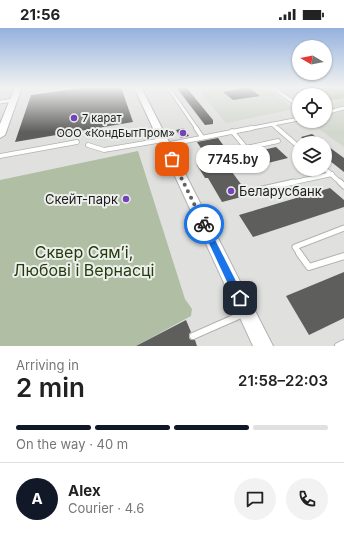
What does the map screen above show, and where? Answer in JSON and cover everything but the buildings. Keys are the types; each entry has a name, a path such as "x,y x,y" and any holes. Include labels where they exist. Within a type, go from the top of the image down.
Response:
{"main road":[{"path":"0,135 13,102"},
{"path":"144,102 263,346"}],"lane":[{"path":"178,102 202,137"},
{"path":"332,111 344,108"},
{"path":"88,145 104,150 202,137 292,120"},
{"path":"272,124 292,141"},
{"path":"232,131 246,148 278,141"},
{"path":"0,156 77,142"},
{"path":"332,174 344,186"},
{"path":"258,190 323,176"},
{"path":"344,228 295,247 309,267 344,256"},
{"path":"193,336 246,312"},
{"path":"338,346 344,343"}],"shaded area":[{"path":"208,102 285,102 292,107 292,110 226,123"},
{"path":"332,102 344,102 344,147 332,138 332,136 329,136 317,128 332,128"}],"green space":[{"name":"Сквер Сямʼі, Любові і Вернасці","path":"138,151 185,299 192,309 191,316 136,346 0,346 0,180"}],"way so far":[{"path":"172,159 204,224"}],"place":[{"name":"7 карат","path":"74,118"},
{"name":"ООО «КондБытПром»","path":"183,133"},
{"name":"7745.by","path":"172,159"},
{"name":"Беларусбанк","path":"231,191"},
{"name":"Скейт-парк","path":"126,199"}],"route":[{"path":"204,224 240,298"}]}
